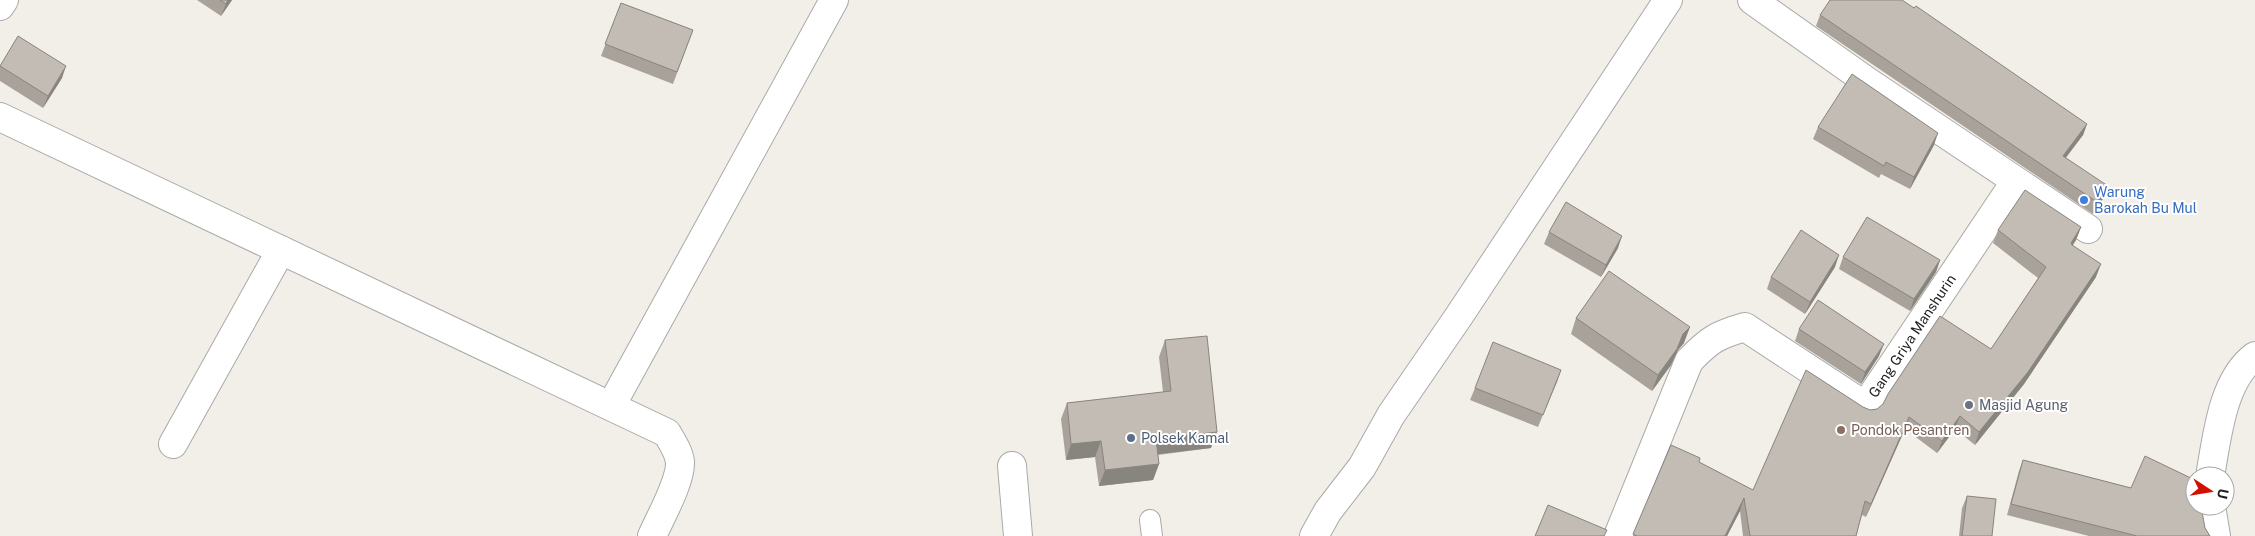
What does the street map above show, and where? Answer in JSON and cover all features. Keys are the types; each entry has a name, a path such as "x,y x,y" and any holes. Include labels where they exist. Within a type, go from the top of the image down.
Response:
{"street":[{"path":"0,6 4,0"},
{"path":"611,406 834,0"},
{"path":"1314,536 1328,511 1362,467 1391,415 1459,316 1668,0"},
{"path":"1752,0 1868,82 2088,229"},
{"path":"0,118 667,433 676,447 680,463 676,480 652,536"},
{"name":"Gang Griya Manshurin","path":"1618,536 1689,361 1707,342 1724,333 1745,328 1866,407 2015,182"},
{"path":"173,444 281,250"},
{"path":"2212,466 2222,406 2246,363 2255,356"},
{"path":"1012,466 1018,536"},
{"path":"2213,516 2216,536"}],"building":[{"path":"220,0 228,0 226,4"},
{"path":"1830,0 1902,0 1914,8 1916,6 2087,124 2063,156 2108,186 2097,202 1820,15"},
{"path":"621,3 693,30 677,72 605,44"},
{"path":"18,36 66,66 48,96 0,66"},
{"path":"1852,74 1938,133 1914,177 1886,162 1884,166 1818,127"},
{"path":"2025,190 2081,227 2071,243 2072,245 2101,264 2028,372 1979,432 1960,416 1942,441 1909,417 1871,504 1865,501 1856,536 1750,536 1744,498 1725,536 1637,536 1633,534 1671,445 1700,458 1699,462 1753,490 1806,370 1870,410 1877,409 1883,404 1940,316 1991,349 2046,267 1998,230"},
{"path":"1566,202 1622,236 1606,265 1549,232"},
{"path":"1867,217 1940,260 1914,299 1843,257"},
{"path":"1801,230 1839,255 1810,302 1771,277"},
{"path":"1609,271 1690,327 1683,334 1677,349 1658,375 1576,318"},
{"path":"1818,300 1884,344 1865,372 1799,329"},
{"path":"1207,336 1217,432 1156,439 1159,464 1105,470 1101,441 1071,444 1067,403 1171,391 1165,340"},
{"path":"1493,342 1561,370 1543,415 1475,388"},
{"path":"2145,456 2185,475 2185,516 2203,516 2205,528 2210,536 2137,536 2011,504 2023,460 2131,488"},
{"path":"1967,496 1996,499 1992,536 1962,536"},
{"path":"1548,505 1607,530 1604,536 1535,536"}],"place":[{"name":"Warung Barokah Bu Mul","path":"2084,200"},
{"name":"Masjid Agung","path":"1969,405"},
{"name":"Pondok Pesantren","path":"1841,430"},
{"name":"Polsek Kamal","path":"1131,438"}]}
